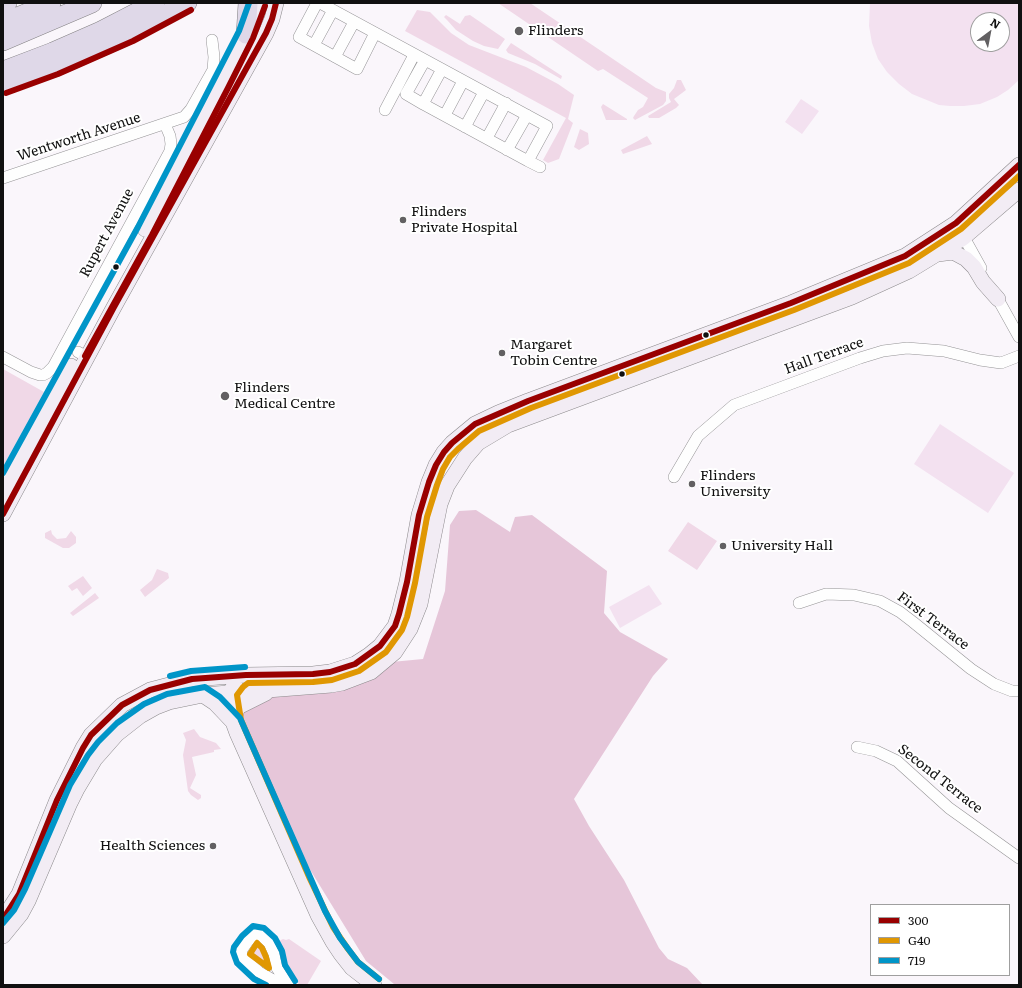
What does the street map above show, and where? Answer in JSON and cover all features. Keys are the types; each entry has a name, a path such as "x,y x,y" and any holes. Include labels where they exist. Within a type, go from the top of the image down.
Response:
{"highway":[{"path":"3,4 7,3"},
{"path":"3,23 51,3"},
{"path":"3,40 92,3"},
{"path":"3,71 53,52 94,34 155,3"},
{"path":"3,85 55,67 130,34 187,3"},
{"path":"248,3 253,38"}],"street":[{"path":"3,490 152,236 253,38 258,3"},
{"path":"152,236 165,192 203,118 253,38 272,19 276,3"},
{"path":"375,33 357,69 298,37 318,3 333,10 506,103 547,126 528,161"},
{"path":"314,46 333,10"},
{"path":"335,57 354,22"},
{"path":"184,117 190,111 212,72 214,61 212,40"},
{"path":"385,110 414,54"},
{"path":"425,60 406,94 540,167"},
{"path":"423,104 442,69"},
{"path":"445,116 463,81"},
{"path":"465,127 484,92"},
{"path":"487,138 506,103"},
{"path":"508,150 527,115"},
{"path":"165,124 184,117 203,118"},
{"name":"Wentworth Avenue","path":"3,178 165,124"},
{"name":"Rupert Avenue","path":"3,357 35,374 43,375 53,367 170,151 170,136 165,124"},
{"path":"3,919 19,894 58,800 80,754 91,735 122,706 143,694 192,679 246,675 330,672 355,664 380,646 395,626 399,614 407,582 419,515 429,482 444,452 452,443 475,424 528,401 791,303 905,256 956,224 1019,165"},
{"path":"149,188 165,192"},
{"path":"3,936 21,914 28,901 77,789 100,753 122,729 148,711 169,702 203,695 342,683 371,672 395,652 410,629 420,604 440,504 447,486 465,458 478,444 508,425 852,297 909,270 964,238 1019,190"},
{"path":"956,224 1019,337"},
{"path":"936,254 954,252 966,259 974,267 983,282 998,298"},
{"name":"Hall Terrace","path":"674,477 698,436 734,405 860,358 883,351 907,348 944,351 980,360 1001,363 1019,356"},
{"path":"3,514 83,354"},
{"name":"First Terrace","path":"799,603 826,594 854,595 880,601 904,616 971,669 994,684 1012,691 1019,691"},
{"path":"229,693 237,682 246,675"},
{"path":"156,689 175,688 206,682 224,687 229,693 233,722 237,733 326,931 352,968 374,985"},
{"path":"233,722 237,709 240,706 272,690"},
{"path":"203,695 215,703 233,722"},
{"name":"Second Terrace","path":"857,747 876,751 897,761 949,808 1019,858"},
{"path":"282,985 259,972 243,958 241,951 254,934 260,935 270,946 277,968 288,985"}],"shaded area":[{"path":"498,3 530,3 656,88 666,92 666,101 663,105 635,120 633,118 634,116 638,110 643,107 648,98 603,69 598,71"},
{"path":"870,3 1019,3 1019,80 997,97 980,104 964,106 939,105 912,94 887,72 878,59 872,43 869,26"},
{"path":"417,10 430,12 451,33 469,45 526,67 558,84 574,95 568,119 573,123 559,159 548,163 543,160 566,118 405,31"},
{"path":"446,15 460,24 465,16 470,15 505,39 498,49 484,46 456,30 444,17"},
{"path":"511,43 562,76 561,79 535,64 508,53 506,50"},
{"path":"677,80 681,80 686,90 674,99 679,105 659,118 649,118 648,116 671,102 669,94 674,88"},
{"path":"801,99 819,111 802,134 785,122"},
{"path":"603,104 627,120 606,120 601,107"},
{"path":"580,129 588,133 589,144 579,150 574,147"},
{"path":"647,136 652,144 623,154 621,150"},
{"path":"3,369 44,392 3,467"},
{"path":"940,424 1014,473 988,513 914,464"},
{"path":"476,510 510,532 515,517 532,515 607,571 604,613 620,632 668,659 653,676 574,799 589,826 624,880 659,948 668,959 687,968 703,985 394,984 366,961 262,791 242,726 241,720 245,710 273,690 381,663 423,659 445,591 450,525 459,511"},
{"path":"688,522 717,541 697,570 668,551"},
{"path":"51,530 52,534 57,539 66,538 71,531 76,537 76,543 69,548 63,548 45,538 45,533"},
{"path":"157,569 168,573 169,578 145,597 140,590 152,580"},
{"path":"83,576 92,588 83,596 77,588 72,591 68,586"},
{"path":"649,585 662,604 620,628 609,607"},
{"path":"95,593 99,598 73,616 70,613"},
{"path":"194,729 200,737 216,743 221,749 192,757 196,775 190,788 201,795 201,798 198,800 188,791 183,755 186,740 183,733"},
{"path":"289,939 321,961 307,985 300,985 288,974 285,967 284,953 279,941"},
{"path":"256,946 262,947 265,950 267,966 262,965 252,957 251,949"}],"transit line":[{"name":"719","path":"3,473 138,227 239,31 249,3"},
{"name":"300","path":"3,514 114,307 266,33 272,19 276,3"},
{"path":"85,356 152,235 228,88 253,38 265,6"},
{"path":"6,93 58,74 133,41 191,10"},
{"name":"300","path":"3,919 19,894 57,800 83,748 91,735 122,705 150,690 192,679 246,675 313,674 330,672 355,664 380,646 395,626 399,614 407,582 419,515 436,465 452,443 475,424 528,401 791,303 905,256 956,223 1019,165"},
{"name":"G40","path":"379,979 358,962 348,949 333,927 310,879 241,720 237,695 243,687 248,683 313,682 332,680 359,671 386,652 402,630 407,617 427,517 443,469 450,457 479,431 531,408 794,310 909,263 961,229 1019,176"},
{"name":"719","path":"170,676 191,671 245,667"},
{"name":"719","path":"3,923 14,910 25,889 70,785 88,755 98,742 117,723 144,704 167,694 205,687 220,697 240,718 325,911 340,938 358,962 379,979"},
{"name":"719","path":"266,985 254,979 237,963 233,952 234,947 242,936 253,926 264,928 275,938 282,951 285,965 295,981"},
{"name":"G40","path":"257,943 262,948 269,968 250,954 257,943"}],"place":[{"name":"Flinders","path":"519,31"},
{"name":"Flinders Private Hospital","path":"403,220"},
{"name":"Margaret Tobin Centre","path":"502,353"},
{"name":"Flinders Medical Centre","path":"225,396"},
{"name":"Flinders University","path":"692,484"},
{"name":"University Hall","path":"723,546"},
{"name":"Health Sciences","path":"213,846"}]}
